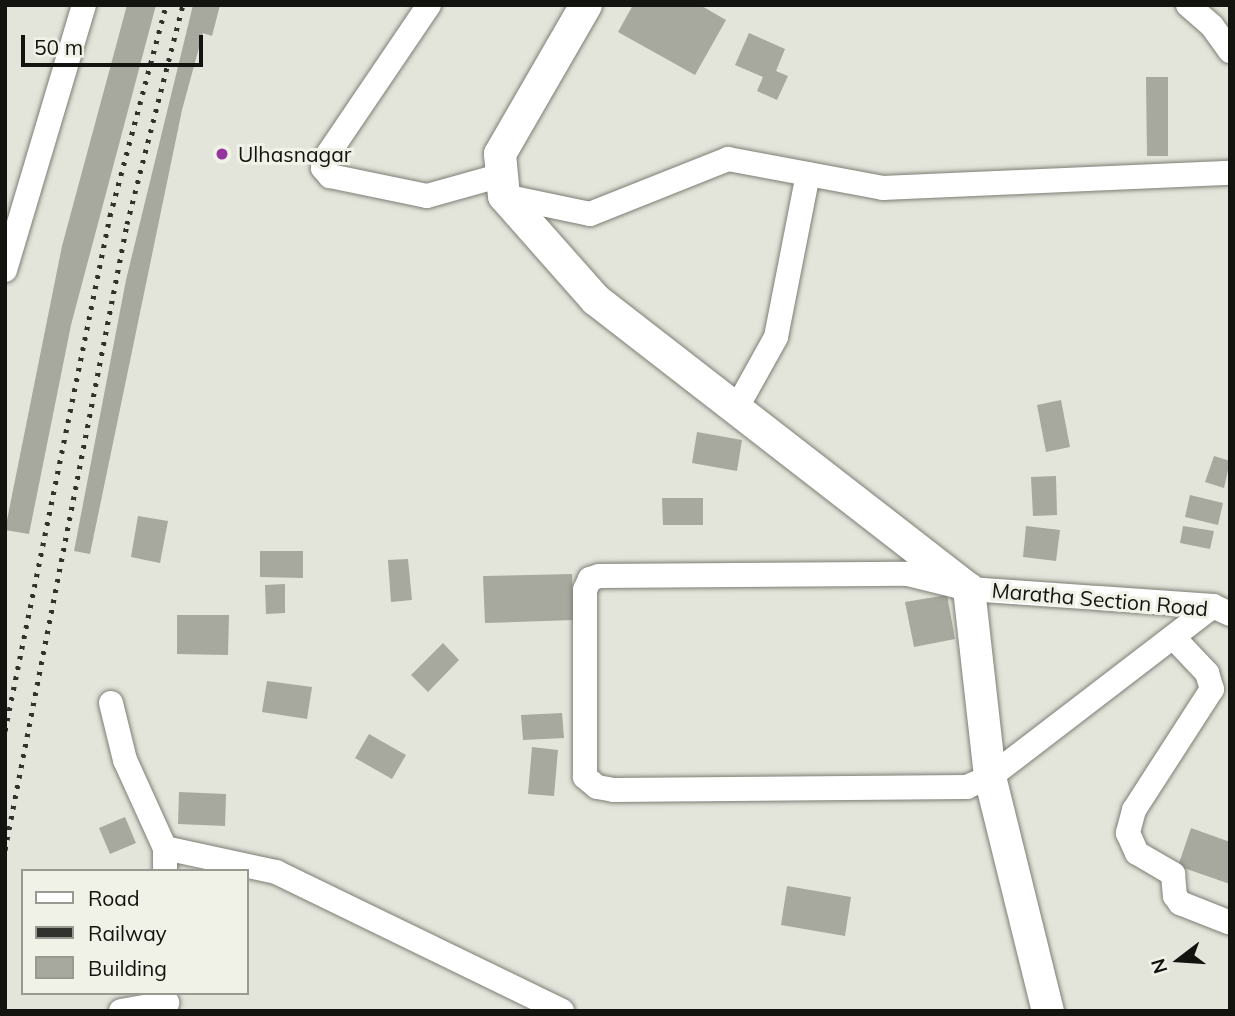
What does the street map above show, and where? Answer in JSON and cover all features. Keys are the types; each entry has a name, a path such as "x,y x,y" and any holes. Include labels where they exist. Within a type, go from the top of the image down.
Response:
{"street":[{"path":"5,270 84,5"},
{"path":"429,5 324,160 323,168 330,176 427,196 503,186 590,215 728,159 883,188 1230,173"},
{"path":"586,5 500,154 503,186 596,300 969,589 990,777 1048,1011"},
{"path":"1188,5 1212,26 1230,51"},
{"path":"736,409 776,337 808,174"},
{"name":"Maratha Section Road","path":"990,777 967,787 614,790 597,787 585,778 585,590 590,579 618,575 908,574 969,589 1222,610"},
{"path":"990,777 1173,637 1222,610"},
{"path":"1173,637 1207,673 1212,689 1134,810 1128,833 1137,853 1173,874 1175,896 1180,903 1229,922"},
{"path":"111,703 125,760 165,860 276,872 562,1011"},
{"path":"121,1011 167,1002"}],"building":[{"path":"127,5 156,5 71,325 29,534 5,530 62,246"},
{"path":"193,5 220,5 212,36 203,33 182,110 90,554 74,551 126,280"},
{"path":"633,5 700,5 726,20 695,75 618,32"},
{"path":"749,33 785,49 776,71 788,76 777,100 757,91 763,77 735,65"},
{"path":"1146,77 1168,77 1168,156 1147,156"},
{"path":"1061,400 1070,447 1046,452 1037,405"},
{"path":"697,432 742,440 737,471 692,463"},
{"path":"1214,456 1230,461 1224,488 1205,482"},
{"path":"1056,476 1057,515 1033,516 1031,477"},
{"path":"1190,495 1223,503 1218,525 1185,517"},
{"path":"662,498 703,498 703,525 663,525"},
{"path":"138,516 168,521 160,563 131,557"},
{"path":"1026,526 1060,530 1056,561 1023,557"},
{"path":"1183,526 1214,531 1210,549 1180,543"},
{"path":"260,551 303,551 303,578 260,577"},
{"path":"408,559 412,600 391,602 388,560"},
{"path":"572,574 574,620 485,623 483,576"},
{"path":"285,584 285,613 266,614 265,585"},
{"path":"947,595 955,639 914,647 905,602"},
{"path":"177,615 229,615 228,655 177,654"},
{"path":"443,643 459,660 428,692 411,675"},
{"path":"267,681 312,687 307,719 262,712"},
{"path":"562,713 564,738 523,740 521,715"},
{"path":"369,734 406,755 392,779 355,758"},
{"path":"532,747 558,750 554,796 528,794"},
{"path":"179,792 226,794 225,826 178,824"},
{"path":"125,817 136,843 110,854 99,828"},
{"path":"1191,828 1230,842 1230,884 1178,866"},
{"path":"787,886 851,897 845,936 781,925"}],"railway":[{"path":"5,731 110,216 166,5"},
{"path":"5,850 127,224 183,5"}],"place":[{"name":"Ulhasnagar","path":"222,154"}]}
